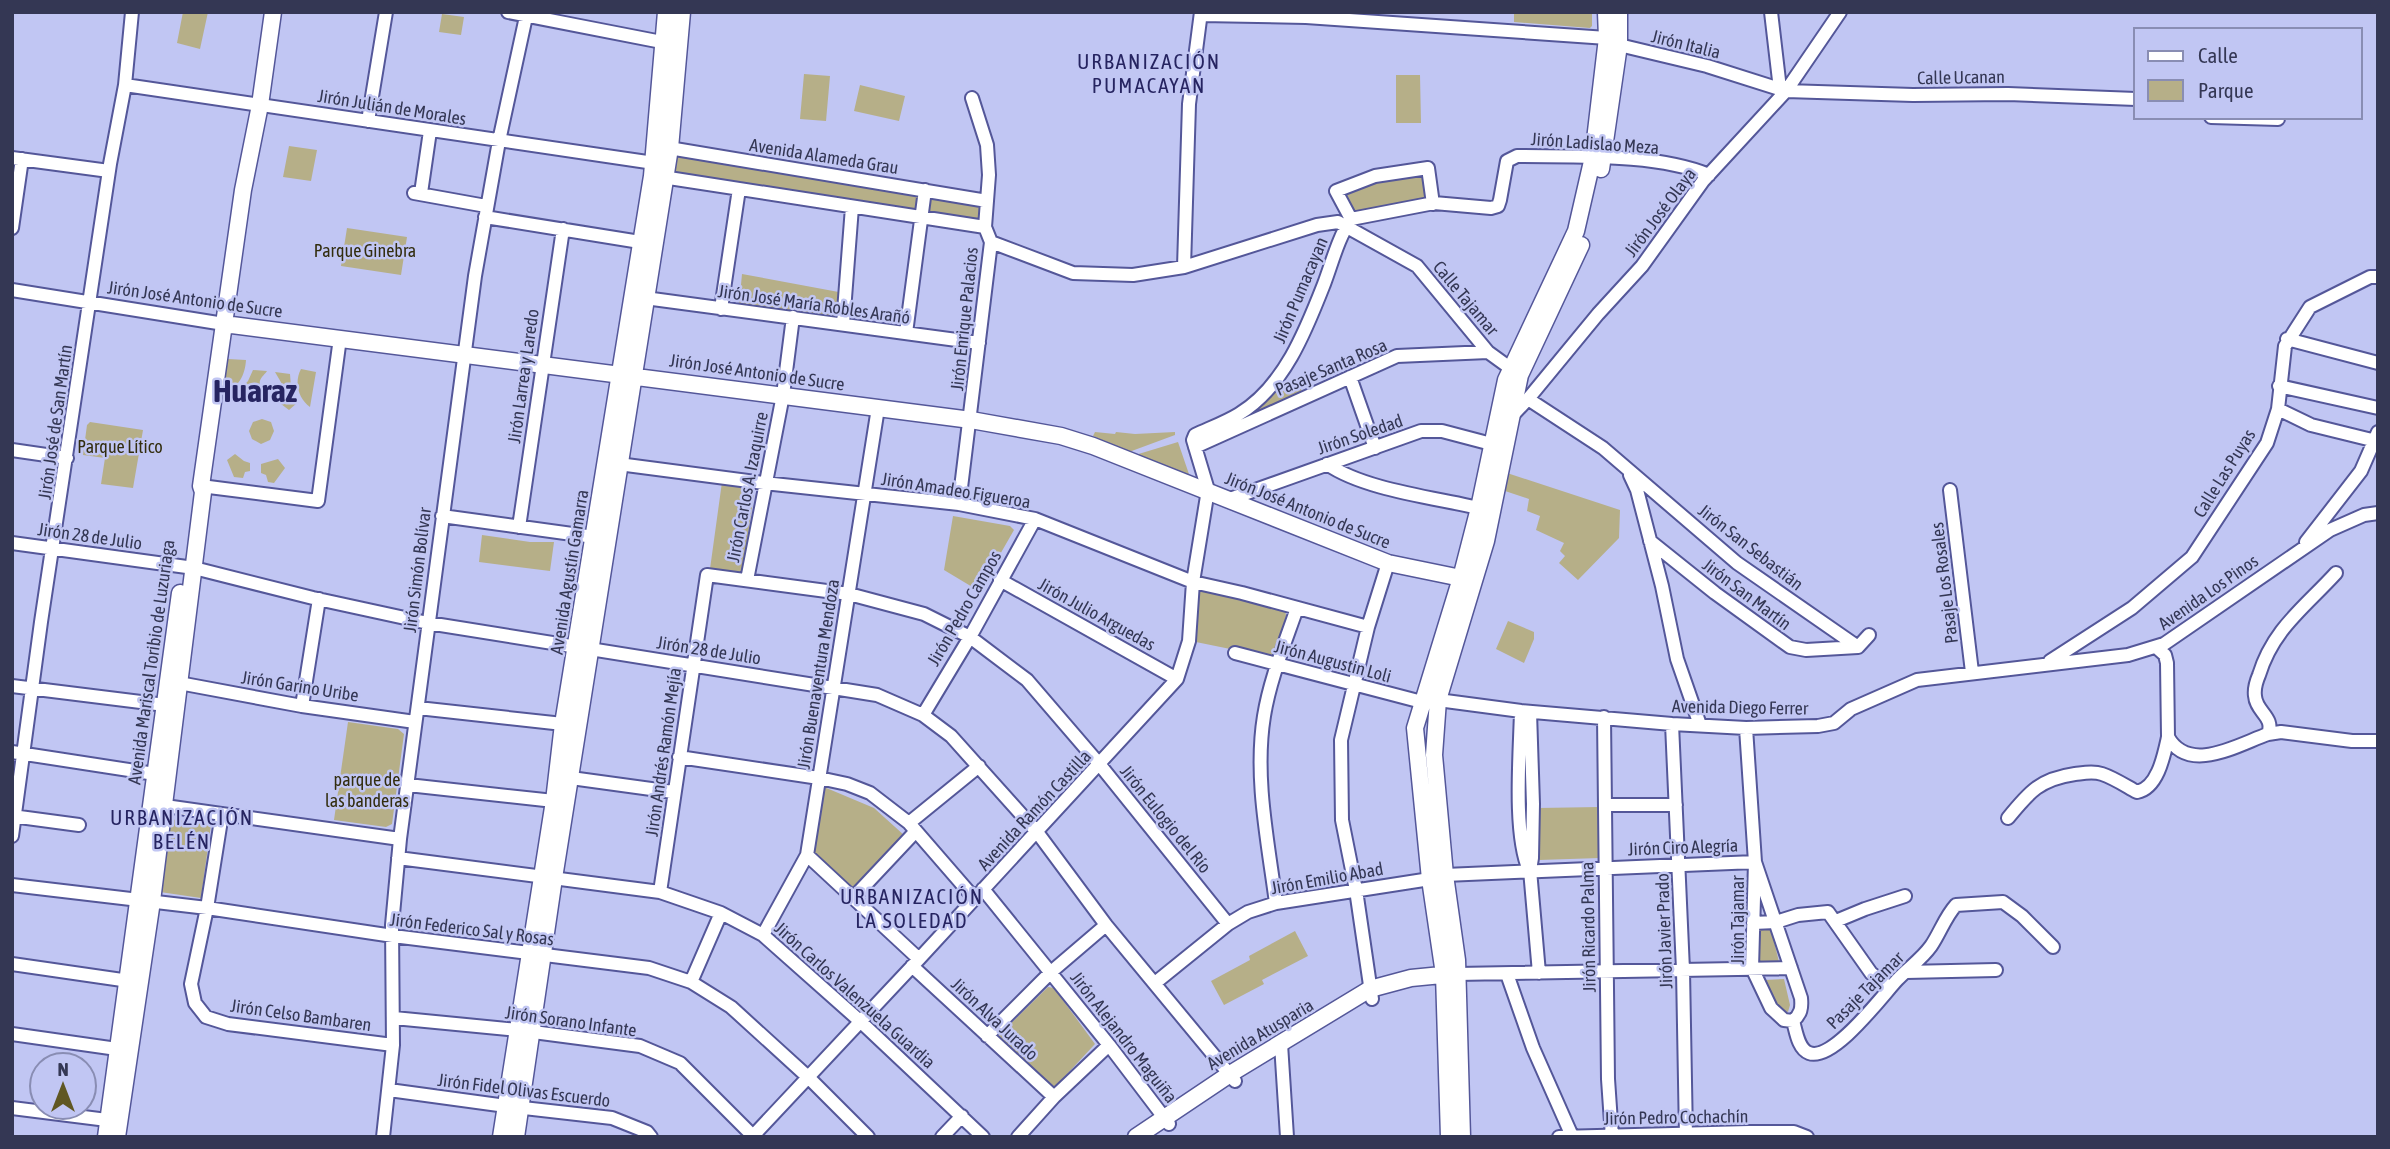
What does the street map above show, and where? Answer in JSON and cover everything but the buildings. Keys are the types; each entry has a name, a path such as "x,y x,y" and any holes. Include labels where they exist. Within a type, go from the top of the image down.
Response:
{"main road":[{"name":"Avenida Mariscal Toribio de Luzuriaga","path":"157,804 155,774 170,705 180,683 195,490 201,486 247,163 260,104 273,12"},
{"name":"Avenida Agustín Gamarra","path":"666,12 671,44"},
{"name":"Avenida Agustín Gamarra","path":"626,374 645,299 671,44 682,12"},
{"path":"1606,12 1613,42"},
{"path":"1449,1137 1451,974 1457,960 1437,877 1434,755 1429,701 1486,510 1515,371 1568,260 1586,236 1619,12"},
{"name":"Avenida Agustín Gamarra","path":"548,877 563,724 584,649 626,374 640,242 659,162"},
{"name":"Jirón José Antonio de Sucre","path":"223,324 971,420 1061,436 1208,490 1388,564 1467,581"},
{"name":"Avenida Agustín Gamarra","path":"501,1137 513,1107 548,877 570,778 594,537 613,463"},
{"name":"Avenida Mariscal Toribio de Luzuriaga","path":"106,1137 114,1126 189,568"},
{"path":"1451,974 1462,1137"},
{"name":"Avenida Atusparia","path":"1136,1137 1167,1121 1371,994 1411,978 1451,974"},
{"name":"Avenida Mariscal Toribio de Luzuriaga","path":"114,1126 117,1049 133,982"},
{"name":"Avenida Agustín Gamarra","path":"513,1107 516,1137"},
{"name":"Avenida Atusparia","path":"1153,1137 1167,1121"}],"street":[{"name":"Jirón José de San Martín","path":"12,836 18,753 33,689 109,171 125,85 132,12"},
{"path":"368,121 386,12"},
{"path":"509,12 527,13 671,44"},
{"path":"1771,12 1783,90"},
{"name":"Jirón José Olaya","path":"1504,418 1528,399 1598,314 1642,266 1709,175 1783,90 1840,12"},
{"name":"Jirón Simón Bolívar","path":"383,1137 393,1045 392,925 400,839 485,212 527,13"},
{"path":"1184,267 1189,104 1201,13"},
{"name":"Jirón Italia","path":"1201,13 1306,15 1613,42 1707,66 1783,90"},
{"name":"Jirón Julián de Morales","path":"125,85 659,162"},
{"name":"Calle Ucanan","path":"1783,90 2134,99"},
{"name":"Jirón Enrique Palacios","path":"960,505 991,242 985,227 989,175 987,145 972,98"},
{"path":"430,131 417,193 485,212 640,242"},
{"name":"Jirón Ladislao Meza","path":"991,242 1073,273 1133,275 1184,267 1317,225 1348,223 1433,204 1484,208 1498,206 1507,161 1511,157 1655,162 1709,175"},
{"path":"12,228 17,158 109,171"},
{"path":"659,162 739,190 985,227"},
{"name":"Avenida Alameda Grau","path":"659,162 925,190 988,201"},
{"path":"1348,223 1336,191 1375,176 1428,168 1433,204"},
{"path":"721,309 739,190"},
{"path":"906,333 925,190"},
{"path":"843,324 852,207"},
{"name":"Calle Tajamar","path":"1348,223 1417,266 1488,352 1515,371"},
{"name":"Jirón Pumacayan","path":"1195,447 1195,435 1238,415 1252,405 1279,374 1308,325 1348,223"},
{"name":"Jirón Larrea y Laredo","path":"519,527 563,229"},
{"name":"Calle Las Puyas","path":"2047,663 2132,608 2192,557 2267,443 2278,409 2287,340 2310,307 2370,277 2378,277"},
{"name":"Jirón José Antonio de Sucre","path":"12,290 223,324"},
{"name":"Jirón José María Robles Arañó","path":"645,299 979,343"},
{"name":"Jirón Carlos A. Izaquirre","path":"747,580 783,395 793,317"},
{"path":"201,486 318,501 340,338"},
{"path":"2287,340 2378,363"},
{"name":"Pasaje Santa Rosa","path":"1195,447 1397,356 1488,352"},
{"path":"1350,377 1375,448"},
{"path":"2279,386 2378,408"},
{"path":"1528,399 1603,448 1626,469 1637,490 1662,586 1677,659 1700,724"},
{"name":"Jirón Buenaventura Mendoza","path":"763,935 807,855 878,408"},
{"path":"2278,409 2311,425 2377,436 2361,471 2301,548"},
{"name":"Jirón Soledad","path":"1230,499 1421,431 1441,431 1499,446"},
{"name":"Avenida Ramón Castilla","path":"753,1137 1177,679 1189,641 1193,582 1208,490 1195,447"},
{"path":"12,450 67,458"},
{"name":"Jirón Amadeo Figueroa","path":"613,463 960,505 1035,519 1193,582 1368,627"},
{"path":"1327,464 1360,481 1486,510"},
{"path":"2361,471 2378,468"},
{"name":"Jirón San Sebastián","path":"1626,469 1737,563 1858,647"},
{"name":"Pasaje Los Rosales","path":"1951,489 1972,671"},
{"name":"Avenida Los Pinos","path":"2047,663 2128,654 2164,645 2330,530 2364,515 2378,513"},
{"path":"442,516 594,537"},
{"name":"Jirón Pedro Campos","path":"923,715 1035,519"},
{"name":"Jirón San Martín","path":"1649,541 1790,647 1806,650 1858,647"},
{"name":"Jirón 28 de Julio","path":"12,543 189,568 428,623 877,695 923,715 951,736 1037,832 1106,925 1233,1078"},
{"path":"1371,994 1356,890 1342,820 1341,740 1368,627 1388,564"},
{"path":"2268,734 2269,719 2256,702 2254,693 2264,656 2282,628 2336,573"},
{"name":"Jirón Eulogio del Río","path":"707,575 849,594 924,614 970,636 1027,680 1228,923"},
{"name":"Jirón Andrés Ramón Mejía","path":"660,892 707,575"},
{"name":"Jirón Julio Arguedas","path":"1000,580 1177,679"},
{"path":"302,706 319,599"},
{"path":"1276,903 1261,765 1264,716 1297,608"},
{"path":"1858,647 1869,635"},
{"path":"2008,818 2027,794 2052,779 2095,773 2137,792 2153,780 2168,737 2167,663 2165,656 2156,647"},
{"name":"Jirón Augustin Loli","path":"1235,653 1353,685 1429,701"},
{"name":"Avenida Diego Ferrer","path":"1429,701 1672,724 1746,728 1818,726 1834,723 1851,709 1917,680 2047,663"},
{"name":"Jirón Garino Uribe","path":"180,683 302,706 415,722"},
{"path":"12,687 170,705"},
{"path":"418,708 563,724"},
{"path":"1525,712 1533,804 1530,870 1539,973"},
{"name":"Jirón Ricardo Palma","path":"1604,717 1608,1079 1612,1136"},
{"name":"Jirón Javier Prado","path":"1672,724 1683,970 1686,1136"},
{"name":"Jirón Tajamar","path":"1746,728 1755,862 1752,968 1771,1008 1789,1020"},
{"path":"2168,737 2178,749 2204,756 2281,732 2351,741 2378,741"},
{"path":"18,753 155,774"},
{"name":"Jirón Alejandro Maguiña","path":"679,757 819,778 847,784 870,793 912,827 1051,972 1167,1121"},
{"path":"853,898 912,827 979,766"},
{"path":"570,778 673,792"},
{"path":"408,785 554,801"},
{"path":"157,804 400,839"},
{"path":"1605,805 1676,805"},
{"name":"Jirón Celso Bambaren","path":"222,814 207,908 191,984 195,1003 206,1017 228,1024 393,1045"},
{"path":"14,816 79,825"},
{"name":"Jirón Alva Jurado","path":"807,855 853,898 987,1036 1054,1097"},
{"name":"Jirón Carlos Valenzuela Guardia","path":"398,858 660,892 721,913 763,935 861,1022 983,1137"},
{"path":"1755,862 1802,1007 1799,1015 1789,1020"},
{"name":"Jirón Ciro Alegría","path":"1437,877 1530,870 1755,862"},
{"name":"Jirón Emilio Abad","path":"1155,983 1228,923 1248,912 1276,903 1437,877"},
{"name":"Jirón Federico Sal y Rosas","path":"12,885 207,908 393,936 649,968 691,982 731,1007 809,1078 868,1137"},
{"path":"1753,923 1776,922 1798,915 1832,917 1905,896"},
{"name":"Pasaje Tajamar","path":"1789,1020 1805,1051 1812,1054 1819,1053 1847,1037 1905,972 1918,962 1956,905 2003,902 2022,916 2053,947"},
{"path":"691,982 721,913"},
{"path":"1832,917 1871,973 1890,988"},
{"path":"987,1036 1051,972 1106,925"},
{"path":"12,964 133,982"},
{"path":"1451,974 1791,968"},
{"path":"1905,972 1996,970"},
{"path":"1507,974 1533,1048 1572,1136"},
{"name":"Jirón Sorano Infante","path":"394,1018 640,1046 680,1063 753,1137"},
{"path":"12,1034 117,1049"},
{"path":"1018,1137 1054,1097 1109,1045"},
{"path":"1282,1049 1287,1137"},
{"name":"Jirón Fidel Olivas Escuerdo","path":"389,1090 612,1118 647,1132 651,1137"},
{"path":"12,1108 114,1126"},
{"path":"942,1137 962,1116"},
{"name":"Jirón Pedro Cochachín","path":"1559,1137 1801,1134"}],"green space":[{"path":"183,12 208,12 200,49 177,43"},
{"path":"1514,12 1592,12 1592,26 1514,22"},
{"path":"442,14 464,17 461,35 439,32"},
{"path":"804,74 830,76 826,121 800,119"},
{"path":"1396,75 1420,75 1421,123 1396,123"},
{"path":"860,85 905,96 899,121 854,111"},
{"path":"289,146 317,150 311,181 283,177"},
{"path":"676,155 920,194 917,212 673,174"},
{"path":"1425,173 1430,199 1356,214 1350,209 1344,191 1384,177"},
{"path":"926,194 985,202 982,224 925,214"},
{"name":"Parque Ginebra","path":"347,228 407,237 401,275 341,266"},
{"path":"742,274 844,293 842,319 739,306"},
{"path":"228,359 246,360 243,376 229,391 223,393"},
{"path":"301,369 316,372 310,407 298,390"},
{"path":"253,370 267,371 260,383 261,389 266,392 265,397 255,398 245,404 241,401 239,391"},
{"path":"275,372 290,374 297,403 289,410 273,398 273,392 282,384"},
{"path":"1275,385 1301,389 1302,392 1251,415 1250,411"},
{"path":"262,419 271,422 274,431 270,440 261,444 252,439 249,431 253,422"},
{"name":"Parque Lítico","path":"90,422 143,430 133,488 101,484 105,458 83,455 87,425"},
{"path":"1095,432 1175,432 1175,435 1129,452 1093,436"},
{"path":"1178,442 1191,480 1132,456"},
{"path":"235,454 250,463 250,471 245,472 243,478 234,477 227,460"},
{"path":"278,459 285,468 274,483 268,482 266,475 261,473 261,464"},
{"path":"1507,473 1620,510 1619,538 1578,580 1559,563 1565,556 1560,551 1564,543 1536,530 1540,516 1527,511 1529,499 1502,490"},
{"path":"722,482 755,488 742,574 710,569"},
{"path":"953,516 1010,526 1014,530 979,591 944,570"},
{"path":"482,535 530,542 554,542 550,571 479,562"},
{"path":"1200,587 1285,609 1286,616 1275,658 1191,641"},
{"path":"1508,621 1534,632 1534,639 1524,663 1496,649"},
{"name":"parque de las banderas","path":"348,722 398,729 404,734 392,824 386,827 334,820"},
{"path":"824,787 874,808 905,836 852,893 812,854"},
{"path":"1600,807 1600,858 1539,860 1538,808"},
{"path":"170,819 211,825 201,898 160,892"},
{"path":"1770,925 1779,962 1757,962 1760,927"},
{"path":"1295,931 1308,956 1262,980 1264,984 1224,1005 1211,981"},
{"path":"1784,979 1790,1005 1788,1012 1778,1010 1764,980"},
{"path":"1048,987 1054,988 1095,1044 1054,1088 996,1038"}],"district":[{"name":"URBANIZACIÓN PUMACAYAN","path":"1149,73"},
{"name":"Huaraz","path":"255,390"},
{"name":"URBANIZACIÓN BELÉN","path":"182,829"},
{"name":"URBANIZACIÓN LA SOLEDAD","path":"912,908"}]}
